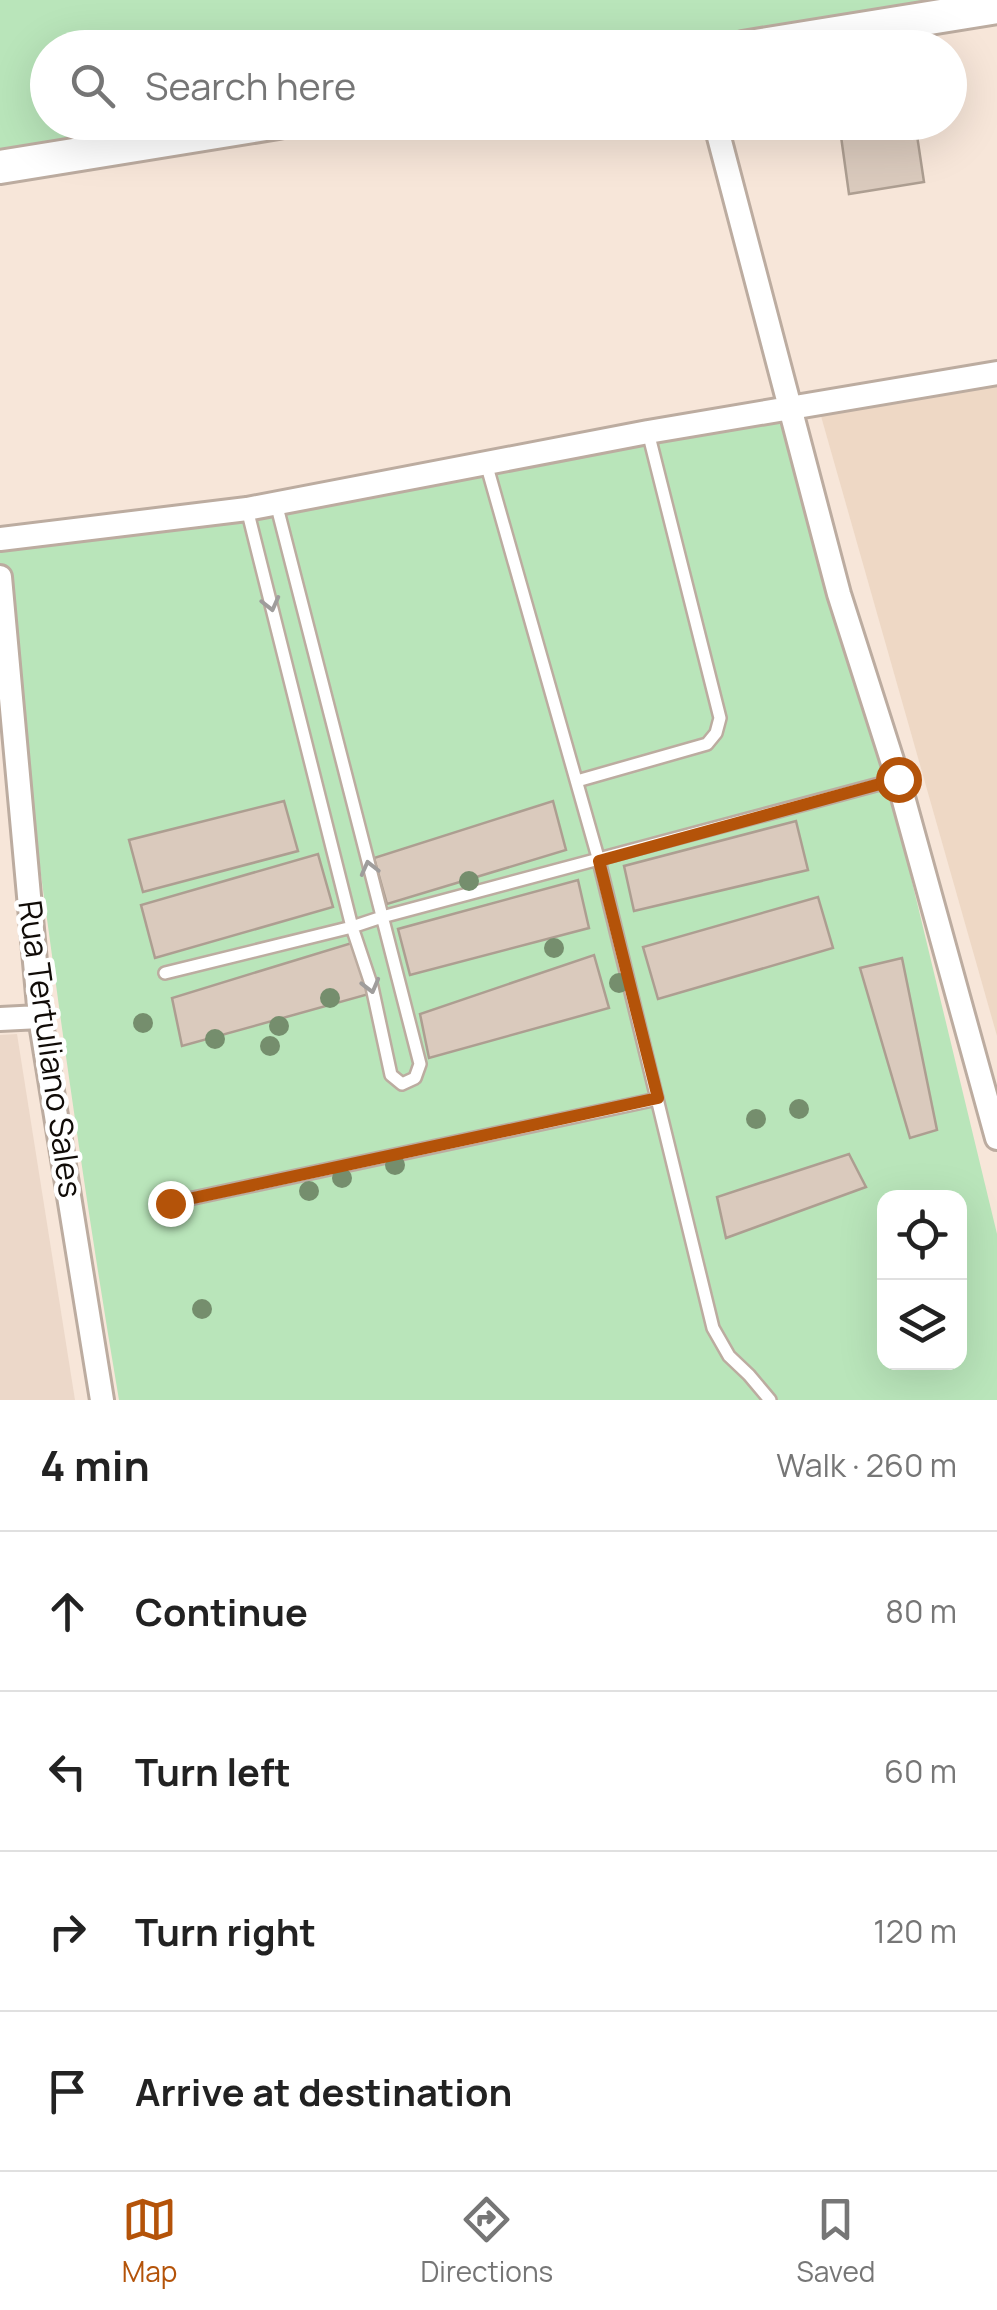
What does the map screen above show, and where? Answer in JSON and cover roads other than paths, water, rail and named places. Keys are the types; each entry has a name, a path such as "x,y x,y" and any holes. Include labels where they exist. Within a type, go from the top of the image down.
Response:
{"street":[{"path":"855,30 997,7"},
{"path":"0,166 164,140"},
{"path":"720,140 839,594 898,779 997,1138"},
{"path":"0,539 247,509 648,432 997,373"},
{"name":"Rua Tertuliano Sales","path":"0,577 40,1017 102,1400"},
{"path":"0,1018 40,1017"}],"lane":[{"path":"577,781 706,744 716,733 720,718 648,432"},
{"path":"486,463 599,861 713,1328 729,1356 770,1400"},
{"path":"247,509 352,927 372,987 391,1074 402,1084 415,1078 420,1064 276,503"},
{"path":"164,973 352,927 898,779"},
{"path":"170,1203 658,1098"}]}
